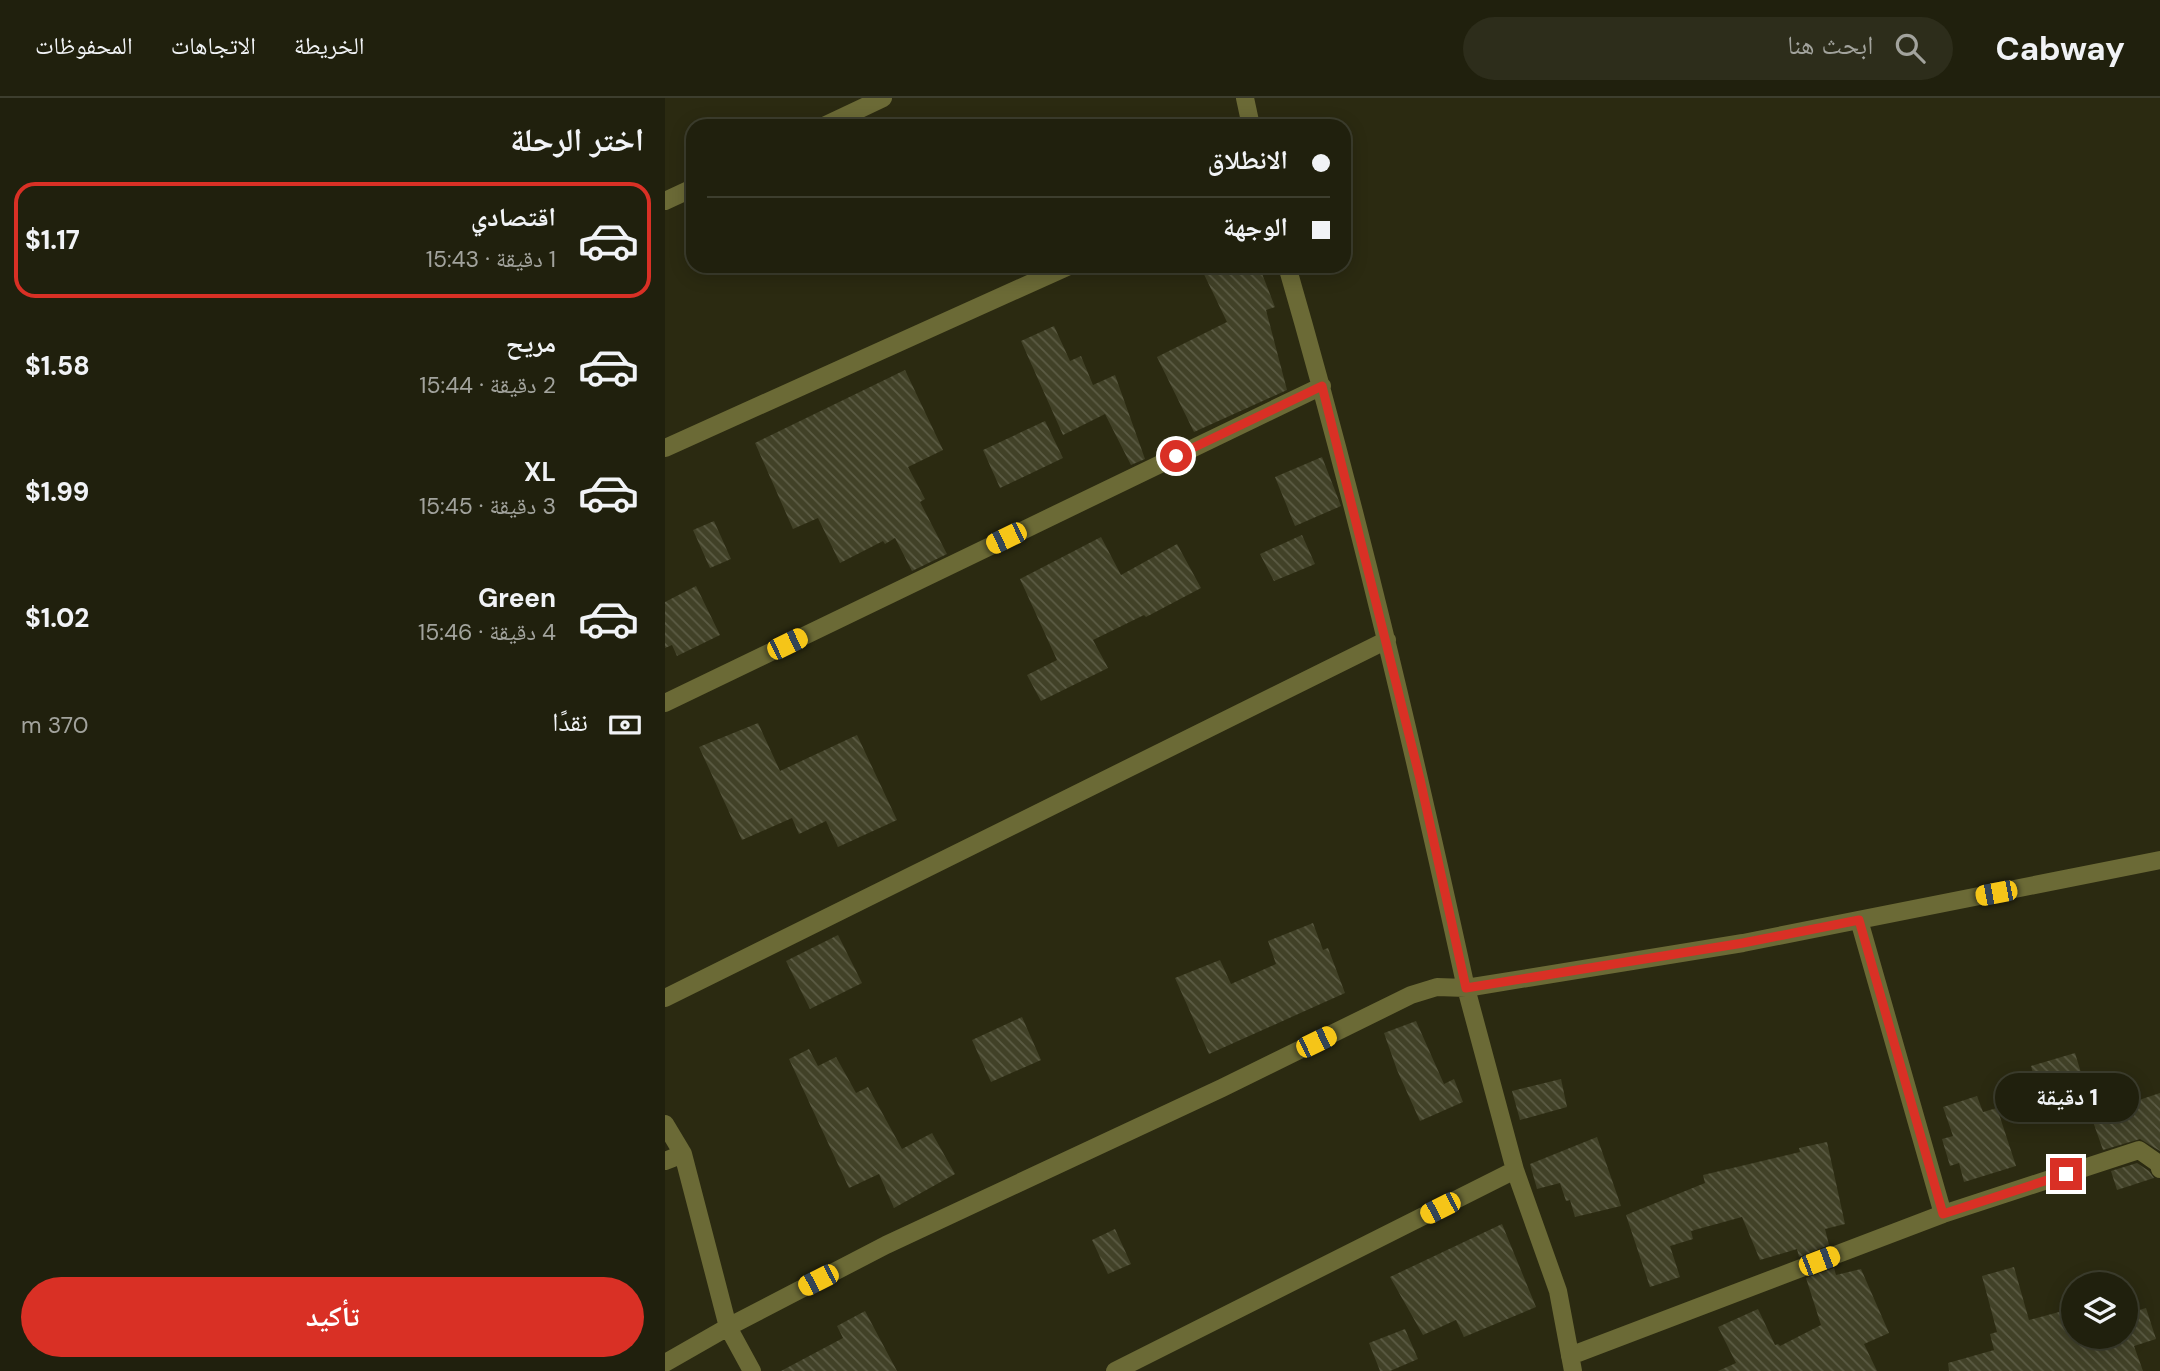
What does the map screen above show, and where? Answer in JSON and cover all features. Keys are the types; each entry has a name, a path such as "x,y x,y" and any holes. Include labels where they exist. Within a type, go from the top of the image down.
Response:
{"street":[{"path":"839,119 883,98"},
{"path":"1245,98 1250,119"},
{"path":"665,201 686,191"},
{"path":"665,448 1053,273"},
{"path":"1289,273 1322,386 1387,640 1466,988 1515,1170 1558,1291 1571,1363 1943,1214 2139,1150 2159,1164 2160,1169"},
{"path":"665,703 1322,386"},
{"path":"665,998 1387,640"},
{"path":"665,1363 886,1245 1221,1088 1411,995 1437,987 1466,988 1743,943 2160,860"},
{"path":"1859,920 1943,1214"},
{"path":"665,1124 683,1154 728,1327 752,1371"},
{"path":"665,1161 683,1154"},
{"path":"1115,1371 1515,1170"}],"building":[{"path":"1203,273 1262,273 1275,307 1266,310 1287,390 1194,432 1157,357 1227,322"},
{"path":"1054,326 1070,361 1081,356 1093,385 1115,375 1145,459 1131,465 1105,414 1063,435 1021,341"},
{"path":"905,370 943,450 908,467 925,499 920,502 947,554 912,571 895,538 885,544 883,541 840,563 818,518 793,529 755,443"},
{"path":"1045,421 1063,458 1000,488 983,450"},
{"path":"1322,457 1341,506 1295,526 1275,477"},
{"path":"714,521 731,559 710,568 693,530"},
{"path":"1302,535 1315,564 1274,581 1260,554"},
{"path":"1101,537 1121,575 1177,544 1201,588 1146,617 1144,615 1093,640 1108,668 1041,701 1027,675 1057,660 1020,579"},
{"path":"696,586 720,635 677,656 672,645 665,648 665,602"},
{"path":"758,723 780,771 857,735 897,820 838,847 826,821 799,834 792,818 742,840 699,747"},
{"path":"1313,923 1323,950 1328,948 1345,993 1209,1054 1175,978 1220,960 1231,984 1276,964 1268,941"},
{"path":"838,935 862,983 810,1009 786,961"},
{"path":"1022,1017 1041,1060 991,1082 972,1040"},
{"path":"1416,1021 1444,1084 1454,1079 1463,1102 1420,1121 1384,1033"},
{"path":"809,1049 818,1066 836,1057 856,1093 868,1087 902,1149 932,1133 955,1174 894,1208 879,1174 849,1188 789,1059"},
{"path":"2075,1053 2089,1099 2044,1111 2031,1066"},
{"path":"1561,1079 1567,1107 1520,1120 1512,1091"},
{"path":"2160,1093 2160,1151 2140,1139 2103,1150 2091,1116"},
{"path":"1977,1096 1983,1112 1997,1108 2016,1166 1964,1182 1959,1163 1950,1166 1942,1139 1953,1136 1943,1107"},
{"path":"1597,1137 1621,1206 1575,1217 1570,1200 1566,1201 1560,1183 1537,1189 1530,1164"},
{"path":"1827,1142 1845,1224 1825,1229 1829,1245 1799,1257 1797,1249 1760,1260 1742,1217 1691,1231 1693,1239 1670,1246 1680,1277 1650,1287 1626,1215 1705,1183 1703,1175 1800,1152 1799,1148"},
{"path":"2137,1163 2154,1178 2117,1190 2111,1171"},
{"path":"1502,1224 1536,1307 1464,1337 1456,1320 1423,1335 1390,1277"},
{"path":"1115,1229 1131,1264 1108,1274 1092,1240"},
{"path":"2014,1267 2029,1320 2061,1311 2061,1349 2135,1349 2143,1371 1949,1371 1948,1363 1994,1350 1990,1334 1997,1332 1982,1276"},
{"path":"1834,1268 1836,1275 1861,1269 1889,1333 1864,1344 1877,1371 1718,1371 1736,1363 1718,1327 1758,1309 1775,1345 1780,1346 1821,1325 1806,1278"},
{"path":"2146,1308 2156,1339 2138,1345 2138,1310"},
{"path":"865,1311 897,1371 781,1371 843,1338 837,1326"},
{"path":"1405,1329 1418,1359 1390,1371 1380,1371 1369,1343"}],"route":[{"path":"1176,456 1322,386 1387,640 1466,988 1743,943 1859,920 1943,1214 2066,1174"}]}
